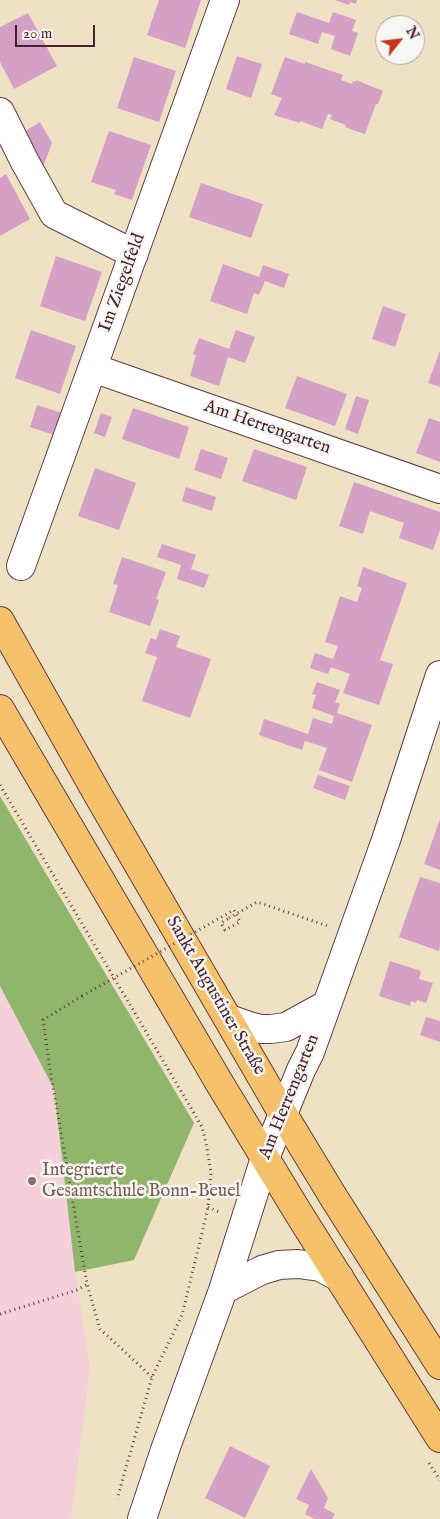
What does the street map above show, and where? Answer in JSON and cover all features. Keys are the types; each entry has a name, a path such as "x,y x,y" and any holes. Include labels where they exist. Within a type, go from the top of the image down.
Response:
{"main road":[{"name":"Sankt Augustiner Straße","path":"0,620 98,795 283,1114 440,1365"},
{"path":"0,709 265,1158 440,1438"}],"street":[{"name":"Im Ziegelfeld","path":"21,566 94,368 225,0"},
{"path":"0,112 54,214 134,254"},
{"name":"Am Herrengarten","path":"94,368 440,489"},
{"name":"Am Herrengarten","path":"142,1519 223,1290 265,1158 310,1052 386,840 440,675"},
{"path":"229,1019 261,1029 286,1027 326,1005"},
{"path":"223,1290 262,1270 279,1265 298,1264 320,1267 339,1277"}],"path":[{"path":"0,786 202,1127 210,1172 208,1207 182,1315 152,1377 117,1500"},
{"path":"152,1377 100,1329 86,1284 43,1020 234,910 240,922 225,930 221,924 229,918 256,902 352,934"},
{"path":"208,1207 221,1212"},
{"path":"0,1314 77,1290 86,1284"}],"shaded area":[{"name":"Integrierte Gesamtschule Bonn-Beuel","path":"0,986 54,1090 75,1272 90,1367 71,1519 0,1519"}],"green space":[{"path":"0,796 194,1123 134,1260 75,1272 54,1089 0,986"}],"building":[{"path":"159,0 201,0 185,48 147,35"},
{"path":"335,0 357,0 356,4 350,2 349,5"},
{"path":"297,12 329,23 333,12 356,20 352,31 358,33 350,56 331,49 335,36 322,32 318,44 289,34"},
{"path":"28,13 57,66 14,89 0,62 0,27"},
{"path":"237,56 262,64 251,98 226,89"},
{"path":"134,57 176,71 159,122 117,108"},
{"path":"285,57 343,75 341,80 352,84 356,80 383,91 365,134 330,119 332,115 328,114 322,129 300,121 300,123 274,115 282,98 271,94"},
{"path":"40,122 52,143 43,167 24,132"},
{"path":"109,131 151,145 132,200 114,194 116,190 91,182"},
{"path":"6,174 30,219 0,236 0,178"},
{"path":"201,183 263,204 251,238 189,217"},
{"path":"56,256 102,272 85,321 40,306"},
{"path":"223,264 259,277 263,265 289,274 284,288 265,281 259,295 254,293 247,314 210,301"},
{"path":"383,306 406,314 395,347 372,339"},
{"path":"31,330 76,346 60,394 15,378"},
{"path":"236,330 255,337 245,363 228,357 219,386 190,376 196,355 193,354 199,338 229,349"},
{"path":"440,351 440,387 428,383"},
{"path":"297,376 347,394 335,426 285,408"},
{"path":"356,396 369,400 358,434 345,429"},
{"path":"37,405 62,413 54,435 30,427"},
{"path":"133,408 189,427 179,459 122,439"},
{"path":"101,413 112,417 105,437 94,433"},
{"path":"429,418 440,422 440,462 416,453"},
{"path":"201,449 228,458 221,479 194,470"},
{"path":"254,449 307,467 296,500 242,481"},
{"path":"95,468 136,483 119,530 78,516"},
{"path":"354,482 440,512 440,530 433,550 399,538 404,523 370,511 363,534 339,526"},
{"path":"186,487 216,497 212,511 182,501"},
{"path":"162,544 196,555 191,569 209,575 204,588 177,579 181,565 157,557"},
{"path":"122,557 166,572 156,599 159,600 150,626 109,612 118,585 113,584"},
{"path":"363,567 407,583 380,660 393,664 379,705 343,693 350,674 331,667 328,674 310,668 315,653 333,659 338,646 325,642 340,596 357,602 362,588 357,586"},
{"path":"160,629 180,636 176,647 211,659 190,718 142,701 157,657 145,653 151,638 156,640"},
{"path":"317,682 340,690 335,702 340,704 337,713 372,725 352,782 319,770 327,748 305,741 302,750 259,735 264,719 308,734 313,718 332,724 334,716 312,708 316,695 312,694"},
{"path":"318,775 350,786 345,800 313,788"},
{"path":"440,819 440,870 424,864"},
{"path":"420,877 440,883 439,951 399,937"},
{"path":"390,961 421,971 419,979 433,983 426,1003 417,1000 416,1003 411,1001 410,1006 379,996"},
{"path":"426,1017 440,1021 440,1042 420,1035"},
{"path":"230,1446 270,1466 245,1518 205,1498"},
{"path":"311,1469 328,1498 324,1508 335,1514 332,1519 315,1519 305,1514 309,1505 296,1499"}],"place":[{"name":"Integrierte Gesamtschule Bonn-Beuel","path":"32,1181"}]}
